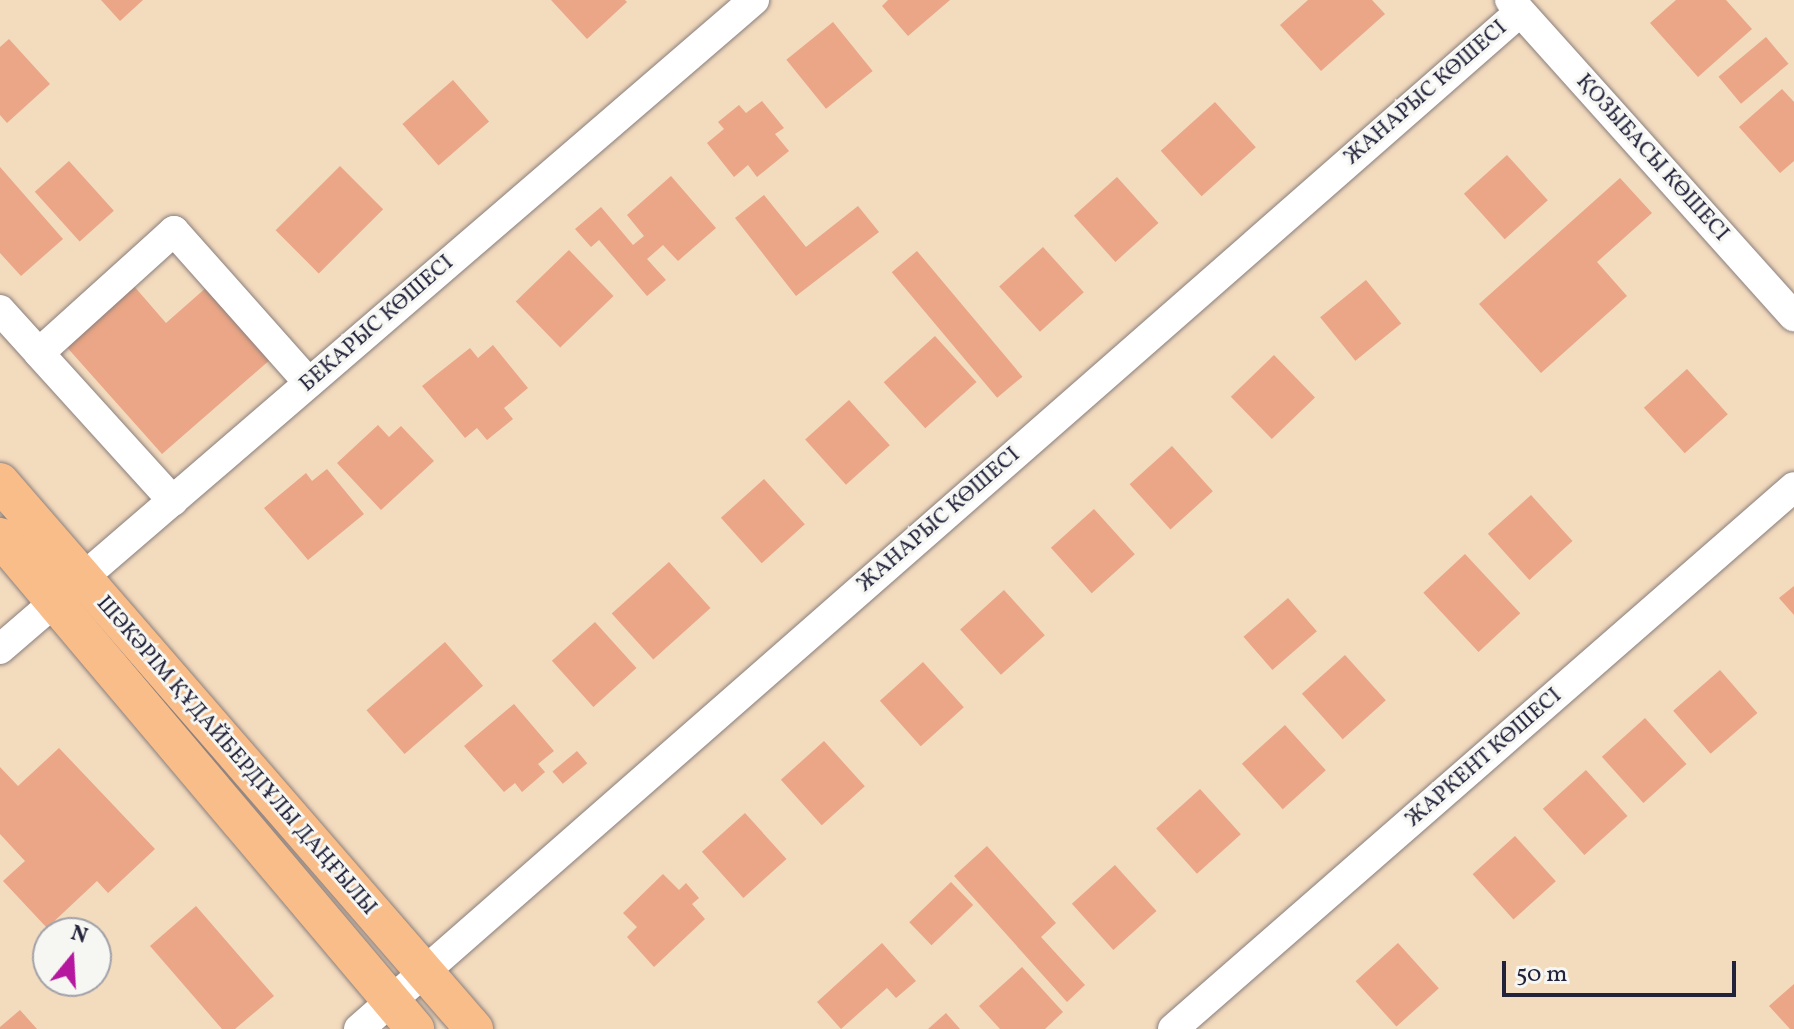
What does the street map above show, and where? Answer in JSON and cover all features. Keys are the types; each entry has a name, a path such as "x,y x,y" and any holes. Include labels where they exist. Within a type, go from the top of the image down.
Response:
{"main road":[{"name":"ШӘКӘРІМ ҚҰДАЙБЕРДІҰЛЫ ДАҢҒЫЛЫ","path":"0,482 69,590 402,1015"},
{"name":"ШӘКӘРІМ ҚҰДАЙБЕРДІҰЛЫ ДАҢҒЫЛЫ","path":"0,537 69,590 474,1029"}],"street":[{"name":"БЕКАРЫС КӨШЕСІ","path":"0,649 754,0"},
{"name":"ҚОЗЫБАСЫ КӨШЕСІ","path":"1515,6 1794,316"},
{"name":"ЖАНАРЫС КӨШЕСІ","path":"359,1029 402,1015 424,972 1515,6"},
{"path":"39,353 174,231 309,383"},
{"path":"0,310 173,501"},
{"name":"ЖАРКЕНТ КӨШЕСІ","path":"1173,1029 1794,487"}],"building":[{"path":"101,0 143,0 120,21"},
{"path":"551,0 625,0 627,2 587,39"},
{"path":"888,0 950,0 908,36 882,6"},
{"path":"1308,0 1372,0 1385,14 1321,71 1280,25"},
{"path":"1676,0 1726,0 1752,29 1698,77 1650,23"},
{"path":"833,22 873,71 826,109 786,60"},
{"path":"1766,37 1788,64 1741,104 1719,77"},
{"path":"9,39 50,84 7,123 0,115 0,47"},
{"path":"453,80 489,122 439,165 402,124"},
{"path":"1782,89 1794,102 1794,161 1780,173 1739,127"},
{"path":"762,101 784,128 775,134 789,151 757,177 748,165 734,177 707,143 724,129 718,122 739,105 746,113"},
{"path":"1215,102 1256,147 1202,196 1161,151"},
{"path":"1507,155 1548,200 1505,239 1464,194"},
{"path":"69,161 114,211 80,242 35,192"},
{"path":"340,166 383,209 319,273 276,230"},
{"path":"0,167 63,239 21,276 0,253"},
{"path":"671,176 716,228 678,261 663,245 647,259 666,280 647,296 599,240 591,247 575,229 601,207 633,245 644,236 627,215"},
{"path":"1117,177 1158,223 1115,262 1074,216"},
{"path":"1620,178 1652,213 1597,262 1627,296 1541,373 1479,304"},
{"path":"764,195 806,247 858,206 879,232 796,296 735,218"},
{"path":"1043,247 1084,292 1040,332 999,286"},
{"path":"569,250 613,296 560,347 516,301"},
{"path":"917,251 1022,377 997,398 892,272"},
{"path":"1366,280 1401,324 1355,361 1320,317"},
{"path":"133,285 166,323 208,286 271,359 162,454 64,344"},
{"path":"935,336 976,382 925,428 884,382"},
{"path":"493,345 528,388 504,408 513,419 487,440 477,428 465,438 422,386 470,348 478,358"},
{"path":"1274,355 1315,397 1272,439 1231,397"},
{"path":"1687,369 1728,414 1685,453 1644,408"},
{"path":"849,400 890,445 846,485 805,439"},
{"path":"378,425 389,437 401,426 434,461 381,510 337,463"},
{"path":"1172,446 1213,491 1170,529 1130,484"},
{"path":"327,469 364,514 308,560 264,508 306,473 312,481"},
{"path":"764,479 805,524 762,563 721,518"},
{"path":"1531,495 1572,541 1529,580 1488,534"},
{"path":"1094,509 1135,554 1092,593 1051,548"},
{"path":"1465,554 1520,613 1479,652 1423,593"},
{"path":"669,562 710,608 653,660 612,614"},
{"path":"1794,586 1794,615 1779,598"},
{"path":"1004,590 1045,635 1001,675 960,629"},
{"path":"1288,598 1317,631 1272,670 1243,637"},
{"path":"595,622 636,668 593,707 552,661"},
{"path":"445,642 483,686 405,754 367,710"},
{"path":"1345,655 1386,700 1343,739 1302,694"},
{"path":"923,662 964,707 921,746 880,701"},
{"path":"1720,670 1757,713 1711,754 1673,711"},
{"path":"514,704 554,751 538,764 545,772 522,792 515,783 504,792 464,746"},
{"path":"1645,718 1686,764 1643,803 1602,757"},
{"path":"1285,725 1326,770 1283,809 1242,764"},
{"path":"824,741 865,786 822,825 781,780"},
{"path":"59,748 155,849 108,893 97,881 59,917 37,917 3,881 25,861 0,834 0,767 18,786"},
{"path":"577,751 587,763 563,784 552,772"},
{"path":"1586,770 1627,816 1584,855 1543,809"},
{"path":"1200,789 1241,834 1197,874 1156,828"},
{"path":"745,813 786,859 743,898 702,852"},
{"path":"1515,836 1556,881 1513,919 1473,874"},
{"path":"987,846 1056,923 1041,937 1085,985 1067,1002 954,876"},
{"path":"1115,865 1156,911 1113,950 1072,904"},
{"path":"663,874 679,890 686,883 699,898 692,904 705,919 654,967 627,937 637,927 623,913"},
{"path":"951,882 973,905 932,945 909,922"},
{"path":"196,906 274,996 235,1029 222,1029 150,946"},
{"path":"882,943 916,981 896,998 887,988 841,1029 817,1002"},
{"path":"1398,943 1439,988 1396,1026 1356,981"},
{"path":"1022,967 1063,1012 1045,1029 1000,1029 979,1006"},
{"path":"1794,984 1794,1029 1790,1029 1769,1006"},
{"path":"20,1010 37,1029 0,1029 0,1027"},
{"path":"946,1013 960,1029 928,1029"}]}
